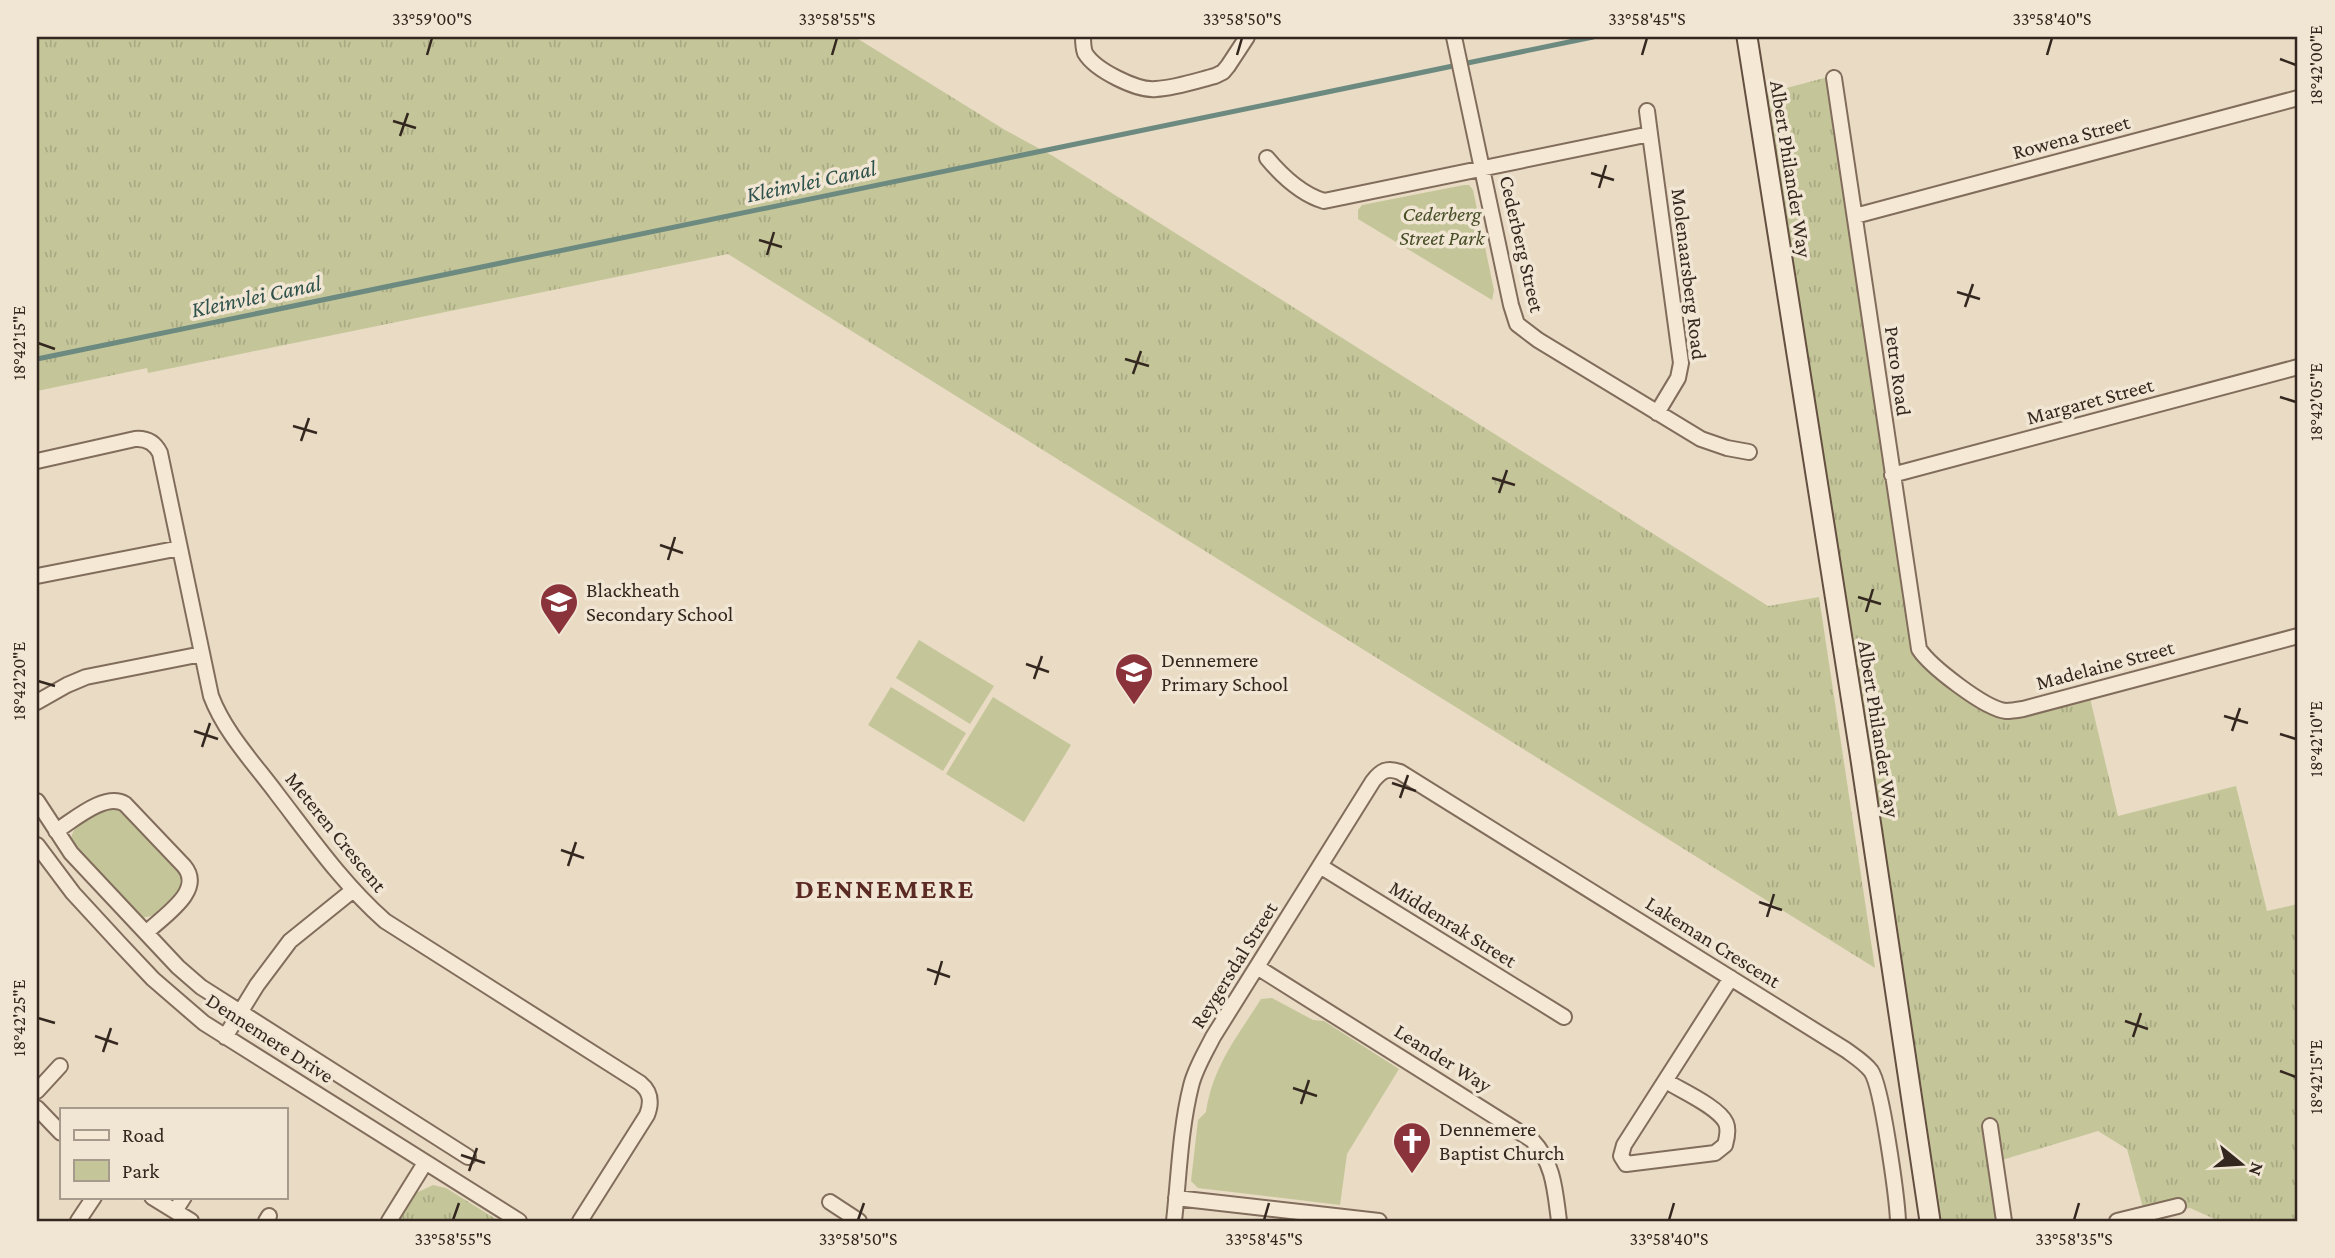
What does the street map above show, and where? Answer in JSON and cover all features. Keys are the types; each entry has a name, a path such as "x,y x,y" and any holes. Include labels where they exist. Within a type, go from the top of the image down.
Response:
{"street":[{"path":"1083,37 1086,53 1100,67 1134,86 1158,89 1223,72 1247,37"},
{"name":"Cederberg Street","path":"1454,37 1517,324 1701,439 1749,452"},
{"name":"Albert Philander Way","path":"1747,37 1860,753 1930,1221"},
{"name":"Petro Road","path":"1833,78 1919,649 1932,665"},
{"name":"Rowena Street","path":"1855,216 2298,98"},
{"name":"Molenaarsberg Road","path":"1647,111 1681,363 1678,379 1657,413"},
{"path":"1267,158 1299,188 1324,201 1650,134"},
{"name":"Margaret Street","path":"1892,475 2298,367"},
{"name":"Meteren Crescent","path":"37,461 135,439 153,443 160,453 211,696 223,721 352,891 398,930 648,1091 650,1102 647,1115 580,1221"},
{"path":"37,576 180,548"},
{"name":"Madelaine Street","path":"1932,665 1989,705 2005,711 2298,636"},
{"path":"37,702 86,677 202,654"},
{"name":"Reygersdal Street","path":"1174,1221 1191,1086 1197,1068 1213,1037 1380,772 1400,772"},
{"name":"Lakeman Crescent","path":"1400,772 1846,1050 1871,1071 1882,1105 1898,1221"},
{"path":"56,831 103,802 116,800 125,804 184,866 190,877 189,890 146,933"},
{"name":"Dennemere Drive","path":"37,801 71,853 190,978 214,998 468,1157"},
{"name":"Dennemere Drive","path":"37,845 73,893 153,979 204,1023 519,1221"},
{"name":"Middenrak Street","path":"1320,866 1564,1017"},
{"path":"225,1037 290,941 352,891"},
{"name":"Leander Way","path":"1257,967 1532,1140 1546,1157 1550,1167 1559,1221"},
{"path":"1666,1081 1708,1106 1723,1119 1727,1127 1725,1145 1714,1153 1626,1164 1621,1159 1622,1150 1731,978"},
{"path":"37,1091 60,1066"},
{"path":"37,1108 60,1132"},
{"path":"1990,1126 2004,1221"},
{"path":"388,1221 425,1163"},
{"path":"78,1221 93,1198"},
{"path":"154,1198 191,1221"},
{"path":"176,1211 183,1198"},
{"path":"1176,1198 1295,1217 1379,1221"},
{"path":"830,1202 859,1221"},
{"path":"2117,1221 2178,1206"}],"green space":[{"path":"37,37 855,37 1005,130 1053,156 1768,606 1819,597 1875,968 728,254 148,373 147,368 37,391"},
{"path":"1828,77 1912,642 1980,708 2090,698 2118,816 2236,786 2267,911 2298,904 2298,1221 2219,1221 2190,1208 2146,1219 2127,1149 2098,1131 2002,1160 1997,1122 1983,1124 1997,1221 1938,1221 1764,94"},
{"name":"Cederberg Street Park","path":"1469,185 1473,190 1494,290 1492,300 1358,219 1358,210 1362,205"},
{"path":"919,640 994,686 970,724 896,678"},
{"path":"891,687 966,733 943,771 868,725"},
{"path":"993,697 1071,745 1024,822 946,774"},
{"path":"110,806 121,809 182,874 180,890 170,904 155,915 139,917 87,864 71,841 79,823"},
{"path":"1272,998 1313,1020 1324,1021 1399,1069 1347,1154 1340,1205 1198,1188 1191,1181 1198,1120 1206,1112 1220,1066 1261,999"},
{"path":"433,1185 446,1188 499,1221 398,1221 416,1193"}],"waterway":[{"name":"Kleinvlei Canal","path":"37,359 1593,37"}],"place":[{"name":"Blackheath Secondary School","path":"559,636"},
{"name":"Dennemere Primary School","path":"1134,706"},
{"name":"Dennemere Baptist Church","path":"1412,1175"}],"district":[{"name":"DENNEMERE","path":"885,888"}]}
